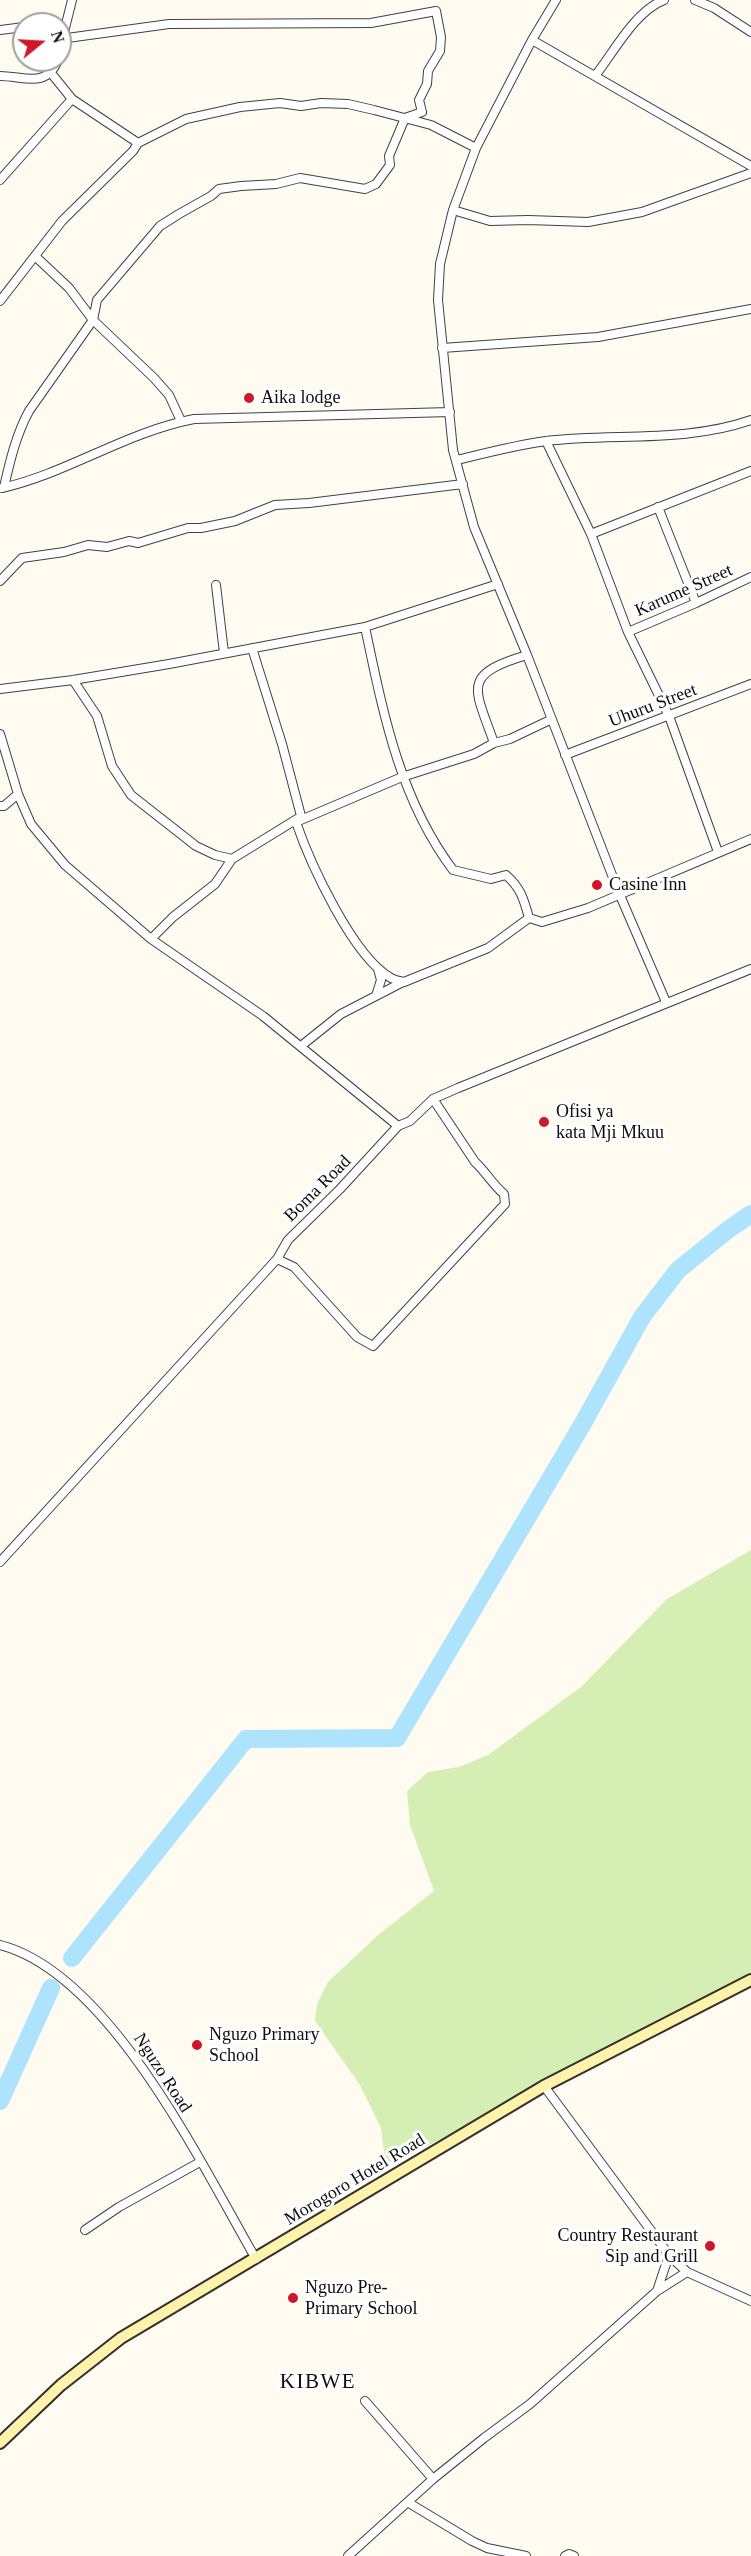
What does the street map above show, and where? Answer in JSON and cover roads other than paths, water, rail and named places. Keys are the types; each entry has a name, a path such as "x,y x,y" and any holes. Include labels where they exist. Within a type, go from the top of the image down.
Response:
{"street":[{"path":"556,0 532,40 476,148 453,210 440,264 438,300 453,450 474,527 527,655 550,720 619,893 666,1002"},
{"path":"596,76 635,23 655,4 664,0"},
{"path":"694,0 714,8 751,32"},
{"path":"72,40 169,24 371,23 436,11 441,37 440,51 428,71 428,84 419,100 422,112 405,117"},
{"path":"532,40 751,166"},
{"path":"0,76 39,80 51,73 72,99 138,143"},
{"path":"0,180 72,99"},
{"path":"0,301 62,221 133,152 138,143 186,119 240,107 280,103 301,106 321,103 348,105 431,125 476,148"},
{"path":"2,487 20,426 52,375 93,320 97,300 160,226 219,189 276,184 300,178 364,189 372,187 390,165 389,156 405,117"},
{"path":"453,210 490,221 588,222 618,215 636,214 751,173"},
{"path":"35,256 69,288 93,320 154,378 169,395 181,421"},
{"path":"442,348 609,335 751,309"},
{"path":"2,487 60,468 154,429 181,421 214,417 450,412"},
{"path":"457,460 546,441 676,435 751,420"},
{"path":"546,441 591,534 628,632 669,716 718,852"},
{"path":"591,534 751,471"},
{"path":"0,581 21,558 64,552 88,545 107,547 129,541 138,543 189,528 236,521 275,504 343,500 463,483"},
{"path":"658,507 696,603"},
{"name":"Karume Street","path":"628,632 751,577"},
{"path":"0,689 73,680 365,627 498,584"},
{"path":"216,585 224,653"},
{"path":"365,627 386,724 402,777 421,819 453,870 491,879 506,875 522,892 529,918"},
{"path":"252,648 282,744 303,844 332,901 358,944 377,967 391,978 404,982"},
{"path":"494,743 476,691 479,680 491,669 527,655"},
{"path":"73,680 97,716 112,766 131,795 196,846 215,855 232,859"},
{"name":"Uhuru Street","path":"565,755 751,684"},
{"path":"151,939 173,917 215,884 232,859 285,829 298,819 402,777 474,754 494,743 510,739 550,720"},
{"path":"0,734 18,794 31,824 50,850 99,896 151,939 227,989 398,1126"},
{"path":"0,806 4,806 18,794"},
{"path":"529,918 542,922 588,908 751,839"},
{"path":"301,1046 341,1014 404,982 488,948 529,918"},
{"path":"376,996 381,980 377,967"},
{"name":"Boma Road","path":"0,1562 277,1259 288,1240 354,1175 398,1126 410,1121 433,1100 666,1002 751,969"},
{"path":"277,1259 294,1267 357,1336 373,1346 378,1343 389,1327 505,1204 504,1194 491,1183 475,1162 433,1100"},
{"name":"Nguzo Road","path":"0,1945 21,1952 67,1983 125,2042 200,2162 256,2259"},
{"name":"Morogoro Hotel Road","path":"0,2443 61,2385 113,2344 544,2086 751,1980"},
{"path":"544,2086 669,2255 687,2272 751,2301"},
{"path":"85,2230 119,2207 200,2162"},
{"path":"657,2291 669,2255"},
{"path":"348,2556 433,2479 530,2404 657,2291 687,2272"},
{"path":"365,2401 433,2479"},
{"path":"409,2503 487,2548 526,2556"},
{"path":"565,2556 569,2554 574,2556"}],"waterway":[{"path":"72,1958 246,1739 397,1738 582,1425 642,1317 678,1270 751,1214"},
{"path":"0,2101 51,1988"}],"place":[{"name":"Aika lodge","path":"249,398"},
{"name":"Casine Inn","path":"597,885"},
{"name":"Ofisi ya kata Mji Mkuu","path":"544,1122"},
{"name":"Nguzo Primary School","path":"197,2045"},
{"name":"Country Restaurant Sip and Grill","path":"710,2246"},
{"name":"Nguzo Pre- Primary School","path":"293,2298"}],"district":[{"name":"KIBWE","path":"318,2382"}]}
